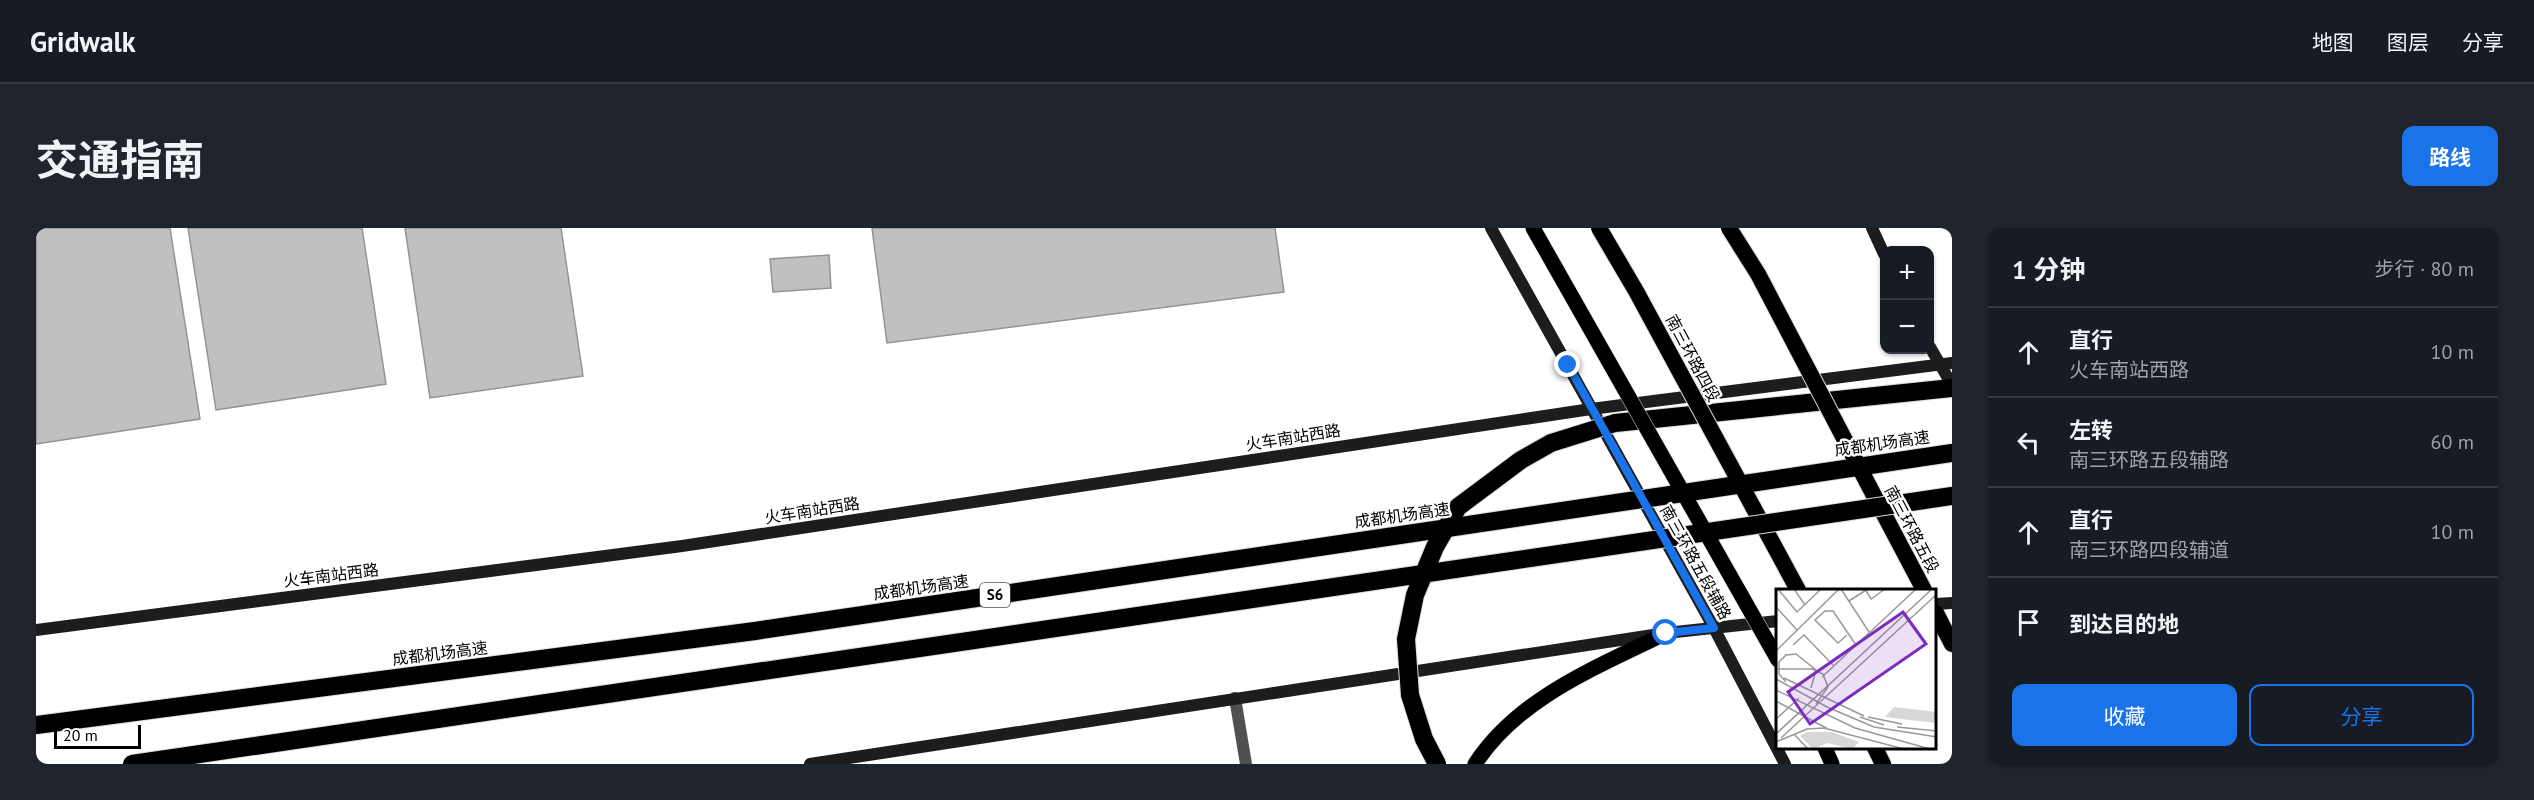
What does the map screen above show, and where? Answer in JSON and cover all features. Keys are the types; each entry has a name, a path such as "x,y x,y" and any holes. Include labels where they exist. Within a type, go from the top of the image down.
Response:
{"highway":[{"name":"南三环路四段","path":"1599,228 1636,291 1797,589"},
{"name":"南三环路五段","path":"1729,228 1758,274 1923,589"},
{"path":"1437,764 1424,739 1410,695 1406,639 1415,595 1435,547 1458,507 1513,465 1551,443 1615,423 1952,387"},
{"name":"成都机场高速","path":"36,725 754,631 1952,453"},
{"path":"132,764 1952,496"},
{"path":"1937,617 1952,644"},
{"path":"1876,749 1883,764"}],"main road":[{"name":"南三环路五段辅路","path":"1491,228 1714,628 1776,747"},
{"path":"1533,228 1776,656"},
{"path":"1872,228 1880,246"},
{"path":"1932,354 1952,387"},
{"name":"火车南站西路","path":"36,630 682,546 1591,409 1952,363"},
{"path":"1937,604 1952,603"},
{"path":"818,763 1666,633 1776,621"},
{"path":"1474,764 1498,733 1529,705 1666,633"},
{"name":"南三环路五段辅路","path":"1777,749 1785,764"},
{"path":"1826,749 1832,764"}],"lane":[{"path":"1235,698 1246,764"}],"building":[{"path":"36,228 170,228 200,419 36,444"},
{"path":"188,228 362,228 386,384 216,410"},
{"path":"405,228 561,228 583,376 430,398"},
{"path":"872,228 1275,228 1284,292 887,343"},
{"path":"829,255 831,288 773,292 770,259"}],"route":[{"path":"1568,365 1714,628 1666,633"}]}
